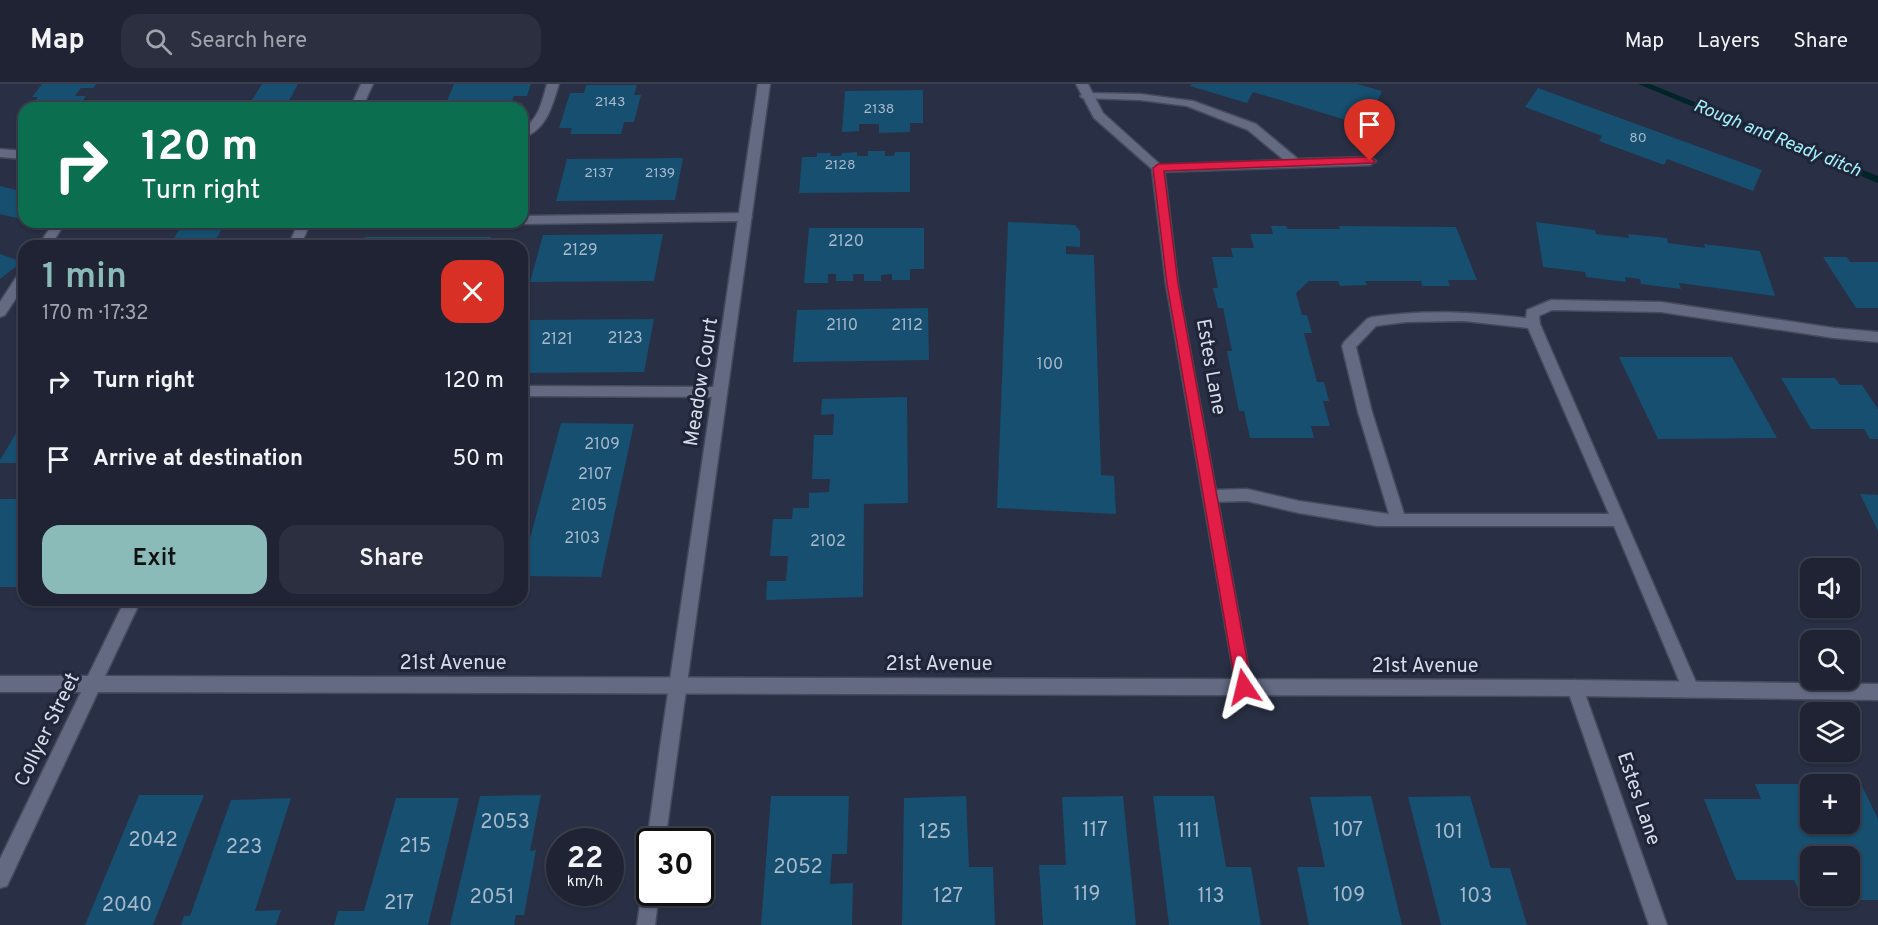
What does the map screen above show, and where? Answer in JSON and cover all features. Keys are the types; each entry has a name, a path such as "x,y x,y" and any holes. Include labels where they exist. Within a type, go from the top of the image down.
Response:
{"street":[{"path":"359,102 368,84"},
{"path":"528,132 534,130 542,120 553,84"},
{"name":"Meadow Court","path":"658,828 675,686 764,84"},
{"path":"1084,90 1189,103 1252,127 1295,163"},
{"path":"1084,90 1098,115 1158,168 1370,161"},
{"path":"0,153 18,154"},
{"name":"Estes Lane","path":"1158,168 1172,284 1244,687"},
{"path":"528,220 746,217"},
{"path":"0,312 18,285"},
{"path":"1691,689 1533,324 1532,313 1551,304 1661,308 1834,333 1878,337"},
{"path":"1399,520 1366,416 1349,346 1372,322 1406,317 1464,316 1533,324"},
{"path":"528,391 720,392"},
{"path":"1210,496 1247,495 1355,516 1399,520 1619,520"},
{"name":"Collyer Street","path":"0,879 131,606"},
{"name":"21st Avenue","path":"0,684 1575,688 1878,692"},
{"name":"Estes Lane","path":"1575,688 1658,925"},
{"path":"646,925 648,906"}],"building":[{"path":"42,84 96,84 93,88 81,88 75,96 86,96 82,102 34,102 38,97 32,97"},
{"path":"262,84 298,84 288,102 251,102"},
{"path":"454,84 531,84 527,96 514,96 512,102 446,102"},
{"path":"1192,84 1357,84 1382,91 1366,126 1253,92 1247,103 1190,86"},
{"path":"586,85 637,85 634,95 641,95 634,122 624,122 621,134 570,134 572,128 559,128 570,93 584,93"},
{"path":"1538,88 1762,170 1753,191 1667,159 1664,165 1599,141 1602,136 1525,107"},
{"path":"923,90 923,123 910,123 910,132 879,133 879,124 859,124 859,131 842,132 845,91"},
{"path":"868,151 885,151 885,156 894,156 895,152 910,152 910,192 799,193 802,157 817,157 817,153 841,156 842,153 857,152 857,156 868,156"},
{"path":"683,158 675,200 556,201 567,159"},
{"path":"0,186 18,190 18,218 0,214"},
{"path":"1008,222 1075,225 1080,231 1080,247 1066,246 1066,254 1094,255 1101,475 1114,476 1116,514 997,508"},
{"path":"1536,222 1595,230 1596,234 1629,238 1628,234 1667,238 1668,243 1705,248 1704,244 1760,251 1775,296 1679,283 1681,289 1641,284 1640,279 1625,277 1626,282 1586,277 1585,272 1543,267"},
{"path":"1271,226 1286,226 1287,229 1340,229 1339,226 1456,227 1477,280 1448,280 1450,286 1422,286 1421,281 1365,281 1367,285 1340,286 1338,281 1309,281 1296,293 1302,315 1307,315 1312,333 1304,333 1317,382 1324,382 1329,401 1323,401 1330,426 1311,426 1314,438 1250,438 1244,411 1239,411 1227,351 1232,351 1223,308 1218,308 1213,288 1218,288 1212,257 1233,257 1231,248 1254,248 1250,234 1273,234"},
{"path":"180,228 222,228 216,240 173,240"},
{"path":"809,228 924,228 924,269 910,269 910,280 892,280 892,274 881,275 881,281 864,281 864,274 853,274 853,281 836,281 836,274 828,274 828,283 804,283"},
{"path":"663,234 654,281 530,282 543,235"},
{"path":"365,237 491,237 490,240 364,240"},
{"path":"0,254 18,261 18,265 0,279"},
{"path":"1823,257 1847,257 1850,262 1878,262 1878,308 1856,308"},
{"path":"928,308 929,360 793,362 797,310"},
{"path":"654,319 644,372 528,373 528,320"},
{"path":"1619,357 1732,357 1777,438 1658,439"},
{"path":"1781,378 1835,378 1840,385 1862,385 1878,409 1878,439 1870,439 1864,429 1811,429"},
{"path":"907,397 908,503 864,504 863,597 766,600 767,581 786,581 788,556 770,556 773,519 792,519 793,508 809,508 809,493 829,492 830,479 812,479 814,435 833,435 834,414 821,415 822,399"},
{"path":"561,423 634,424 601,577 528,576 528,546"},
{"path":"18,430 18,463 0,463"},
{"path":"1860,494 1878,495 1878,531"},
{"path":"0,499 18,499 18,587 0,587"},
{"path":"1755,784 1800,784 1800,834 1860,834 1861,784 1878,819 1878,900 1860,900 1860,846 1800,846 1800,893 1794,880 1736,880 1704,799 1761,799"},
{"path":"139,795 204,795 153,925 85,925"},
{"path":"541,795 530,851 536,850 524,915 516,915 514,925 450,925 480,796"},
{"path":"771,796 849,796 847,854 832,854 830,884 853,883 852,925 761,925"},
{"path":"966,796 969,867 993,867 995,925 902,925 904,798"},
{"path":"1123,796 1136,925 1043,925 1039,865 1066,865 1062,797"},
{"path":"1153,796 1214,796 1226,867 1251,867 1261,925 1169,925"},
{"path":"1371,796 1402,925 1309,925 1297,867 1325,867 1310,797"},
{"path":"1470,796 1491,868 1510,868 1527,925 1441,925 1408,797"},
{"path":"291,798 255,911 281,910 276,925 181,925 184,916 190,916 231,800"},
{"path":"396,798 459,798 428,925 334,925 338,911 364,911"}],"waterway":[{"name":"Rough and Ready ditch","path":"1642,84 1878,180"}],"route":[{"path":"1244,687 1172,284 1158,168 1370,161"}]}
